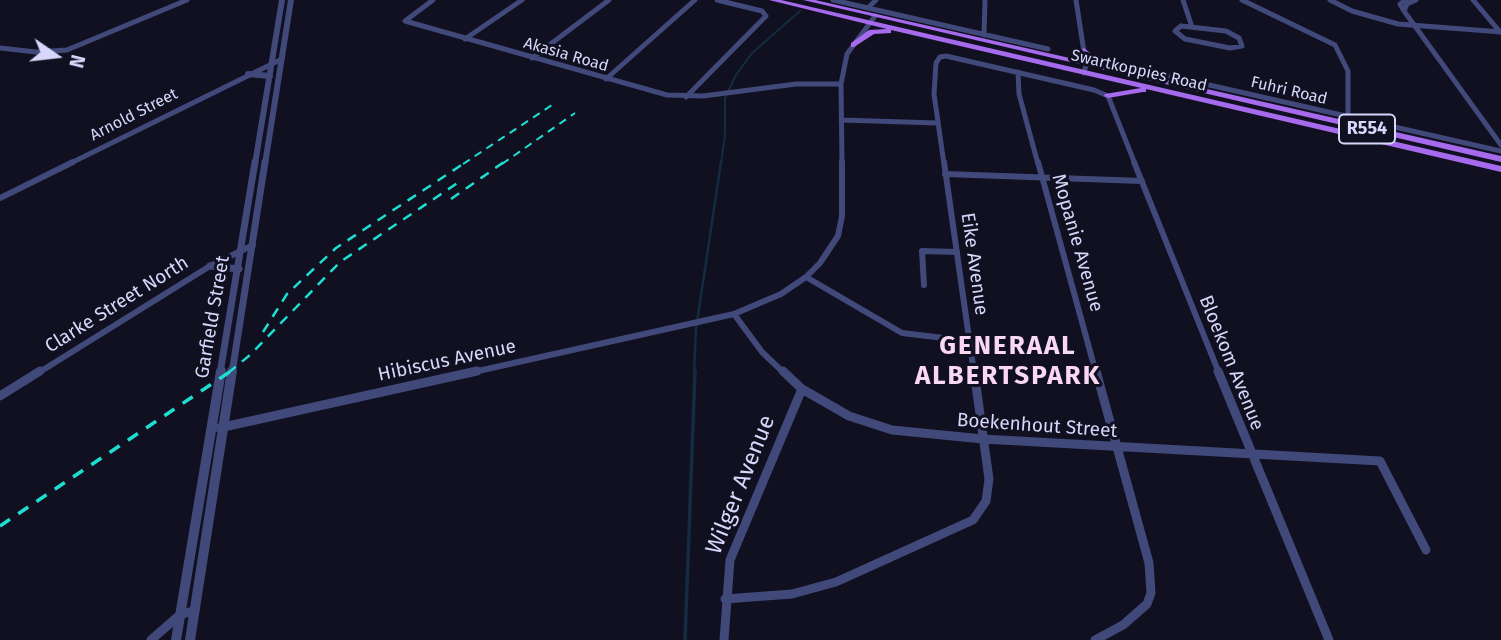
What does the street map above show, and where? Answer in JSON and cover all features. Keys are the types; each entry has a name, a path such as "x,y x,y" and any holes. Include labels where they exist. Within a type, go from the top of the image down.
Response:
{"main road":[{"name":"Swartkoppies Road","path":"772,0 836,15 1049,53 1085,69 1114,67 1501,159"},
{"name":"Swartkoppies Road","path":"806,0 904,32 1085,69 1170,92 1501,169"},
{"path":"836,15 855,28 855,42 876,31 904,32"},
{"path":"1049,53 1075,55 1084,49 1095,61 1114,67"},
{"path":"1108,96 1130,91 1170,92"}],"street":[{"path":"0,48 36,52 67,50 187,0"},
{"name":"Akasia Road","path":"433,0 405,20 412,25 651,92 686,97 796,83 841,84"},
{"path":"465,39 522,0"},
{"path":"532,58 609,0"},
{"path":"606,79 695,0"},
{"path":"686,97 766,15 762,10 717,0"},
{"path":"833,0 1049,53"},
{"path":"868,8 876,0"},
{"path":"984,35 985,0"},
{"path":"1076,0 1085,69"},
{"path":"1183,0 1192,27"},
{"path":"1242,0 1335,45 1348,71 1348,116"},
{"path":"1330,0 1361,14 1417,26 1501,32"},
{"path":"1406,0 1400,4 1404,11 1501,145"},
{"path":"1404,11 1408,4 1416,0"},
{"path":"1473,0 1501,32"},
{"path":"282,4 290,3"},
{"name":"Garfield Street","path":"190,640 290,3"},
{"name":"Garfield Street","path":"176,640 282,4"},
{"path":"734,314 781,294 806,278 833,245 841,226 841,84 848,54 872,20"},
{"path":"1181,26 1192,27 1226,31 1239,38 1242,46 1230,48 1185,39 1175,31 1181,26"},
{"name":"Eike Avenue","path":"725,599 774,597 808,591 836,582 964,526 982,509 989,490 937,123 934,68 940,57 957,58 1018,72"},
{"name":"Arnold Street","path":"0,198 282,59"},
{"name":"Fuhri Road","path":"1114,67 1501,151"},
{"path":"1018,72 1094,90 1108,96"},
{"name":"Mopanie Avenue","path":"1018,72 1019,94 1149,563 1151,593 1141,612 1096,640"},
{"path":"248,74 270,76"},
{"name":"Bloekom Avenue","path":"1108,96 1329,640"},
{"path":"841,120 937,123"},
{"path":"262,125 272,124"},
{"path":"945,174 1142,181"},
{"name":"Clarke Street North","path":"0,396 210,266 253,245"},
{"path":"924,285 922,251 957,252"},
{"path":"210,266 239,269"},
{"path":"806,278 902,333 969,341"},
{"name":"Boekenhout Street","path":"734,314 762,352 802,389 868,424 914,433 983,439 1380,461 1426,550"},
{"name":"Hibiscus Avenue","path":"211,430 734,314"},
{"name":"Wilger Avenue","path":"724,640 725,599 730,561 802,389"},
{"path":"151,640 181,614 195,611"}],"waterway":[{"path":"721,164 725,135 725,98 736,75 752,53 800,11"},
{"path":"694,373 696,329 721,162"},
{"path":"685,640 695,371"}],"railway":[{"path":"463,164 555,103"},
{"path":"502,164 575,113"},
{"path":"263,332 287,294 336,248 466,162"},
{"path":"451,199 504,162"},
{"path":"228,373 250,355 340,262 459,182"},
{"path":"0,526 231,371"}],"district":[{"name":"GENERAAL ALBERTSPARK","path":"1008,362"}]}
